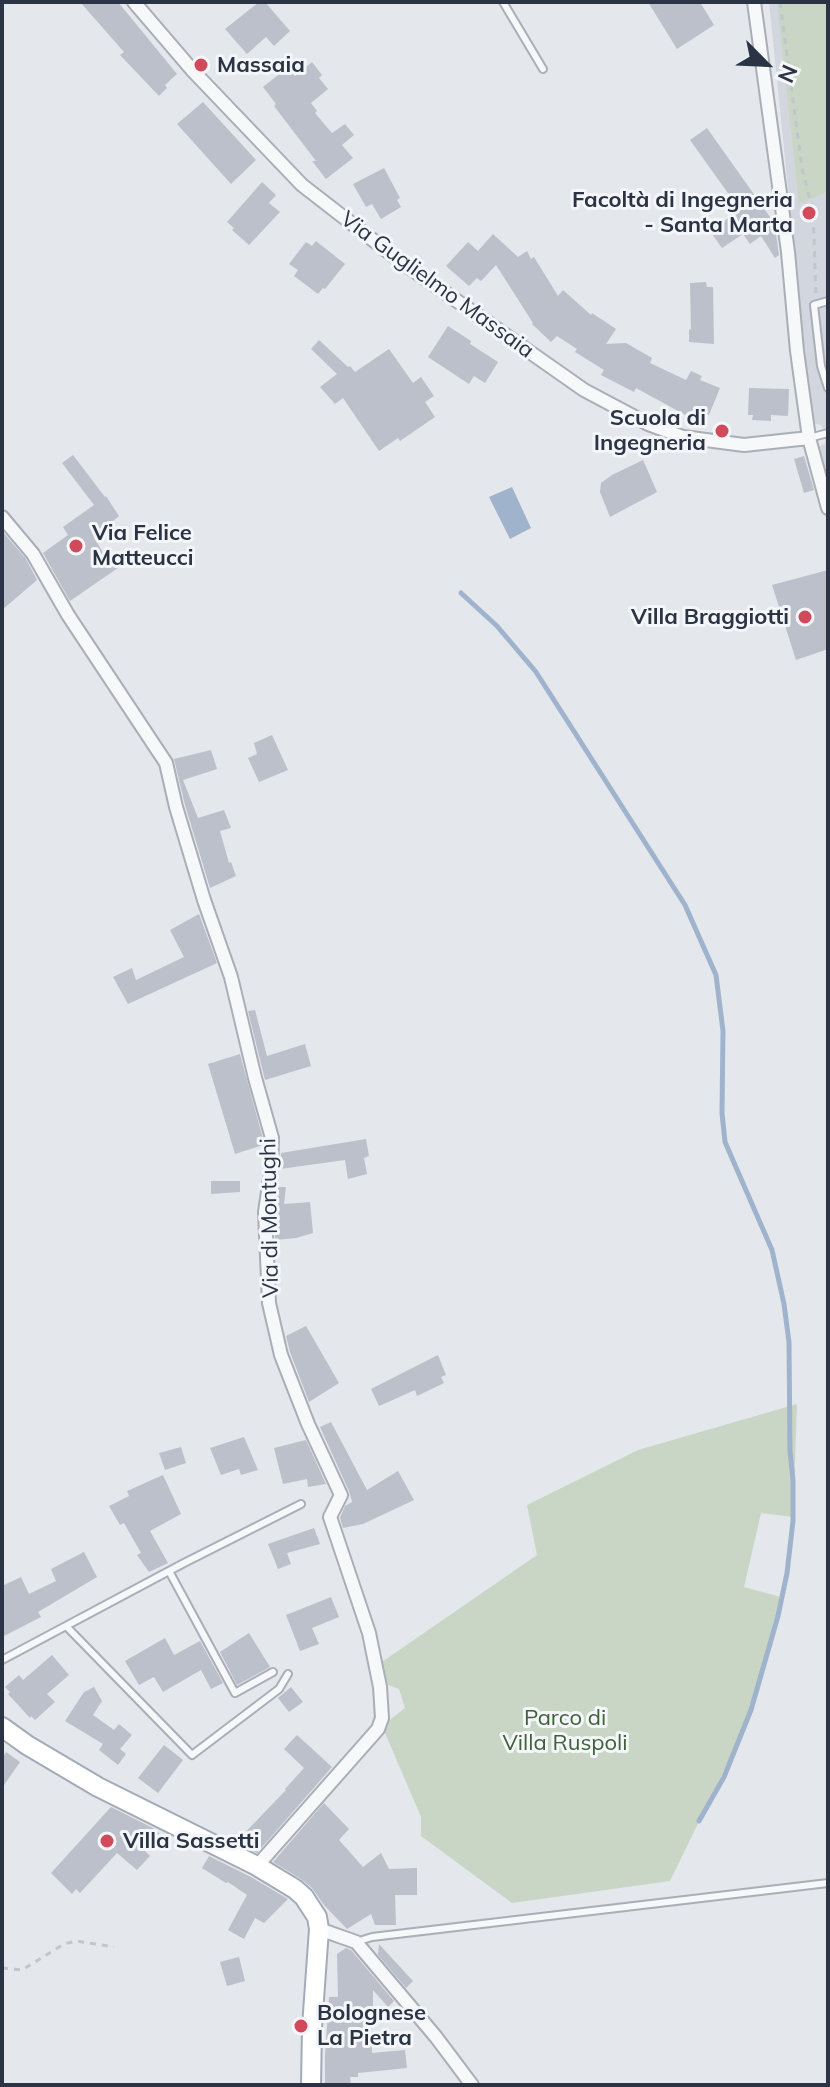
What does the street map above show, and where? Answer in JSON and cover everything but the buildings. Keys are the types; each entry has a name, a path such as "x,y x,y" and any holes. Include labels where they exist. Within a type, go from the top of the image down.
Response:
{"main road":[{"path":"2,1727 98,1787 257,1866 304,1897 317,1917 319,1929 311,2085"}],"street":[{"name":"Via Guglielmo Massaia","path":"134,2 193,71 302,185 400,261 584,390 648,424 683,437 744,445 809,438"},
{"path":"754,2 793,285 797,351 809,438 828,508"},
{"name":"Via di Montughi","path":"2,517 33,554 68,615 166,763 176,807 231,977 272,1138 265,1212 269,1303 281,1355 341,1495 330,1517 369,1633 380,1687 382,1718 378,1729 257,1866"},
{"path":"319,1929 356,1942 472,2085"}],"lane":[{"path":"503,2 543,69"},
{"path":"828,301 814,305 821,366 828,388"},
{"path":"809,438 828,433"},
{"path":"2,1660 301,1504"},
{"path":"169,1571 235,1693 273,1672"},
{"path":"66,1626 192,1755 279,1689 288,1674"},
{"path":"356,1942 372,1937 828,1883"}],"path":[{"path":"780,2 802,168 813,211 816,295"},
{"path":"2,1968 22,1970 64,1944 76,1941 114,1947"}],"shaded area":[{"name":"Facoltà di Ingegneria - Santa Marta","path":"769,2 828,2 828,484 818,448 825,443 825,433 821,425 812,423"}],"green space":[{"path":"777,2 828,2 828,191 799,204"},
{"name":"Parco di Villa Ruspoli","path":"797,1404 793,1517 761,1513 744,1587 781,1597 757,1691 732,1754 670,1881 512,1903 421,1836 421,1817 382,1726 405,1708 399,1689 383,1683 379,1664 537,1555 527,1505 638,1450"}],"water":[{"path":"512,487 531,528 510,539 489,497"}],"waterway":[{"path":"461,593 497,626 536,672 685,905 716,975 723,1031 722,1113 725,1142 772,1250 784,1304 789,1342 793,1480 793,1521 787,1573 751,1710 724,1777 699,1821"}],"place":[{"name":"Massaia","path":"201,65"},
{"name":"Facoltà di Ingegneria - Santa Marta","path":"809,213"},
{"name":"Scuola di Ingegneria","path":"722,431"},
{"name":"Via Felice Matteucci","path":"76,546"},
{"name":"Villa Braggiotti","path":"805,617"},
{"name":"Villa Sassetti","path":"107,1841"},
{"name":"Bolognese La Pietra","path":"301,2026"}]}
